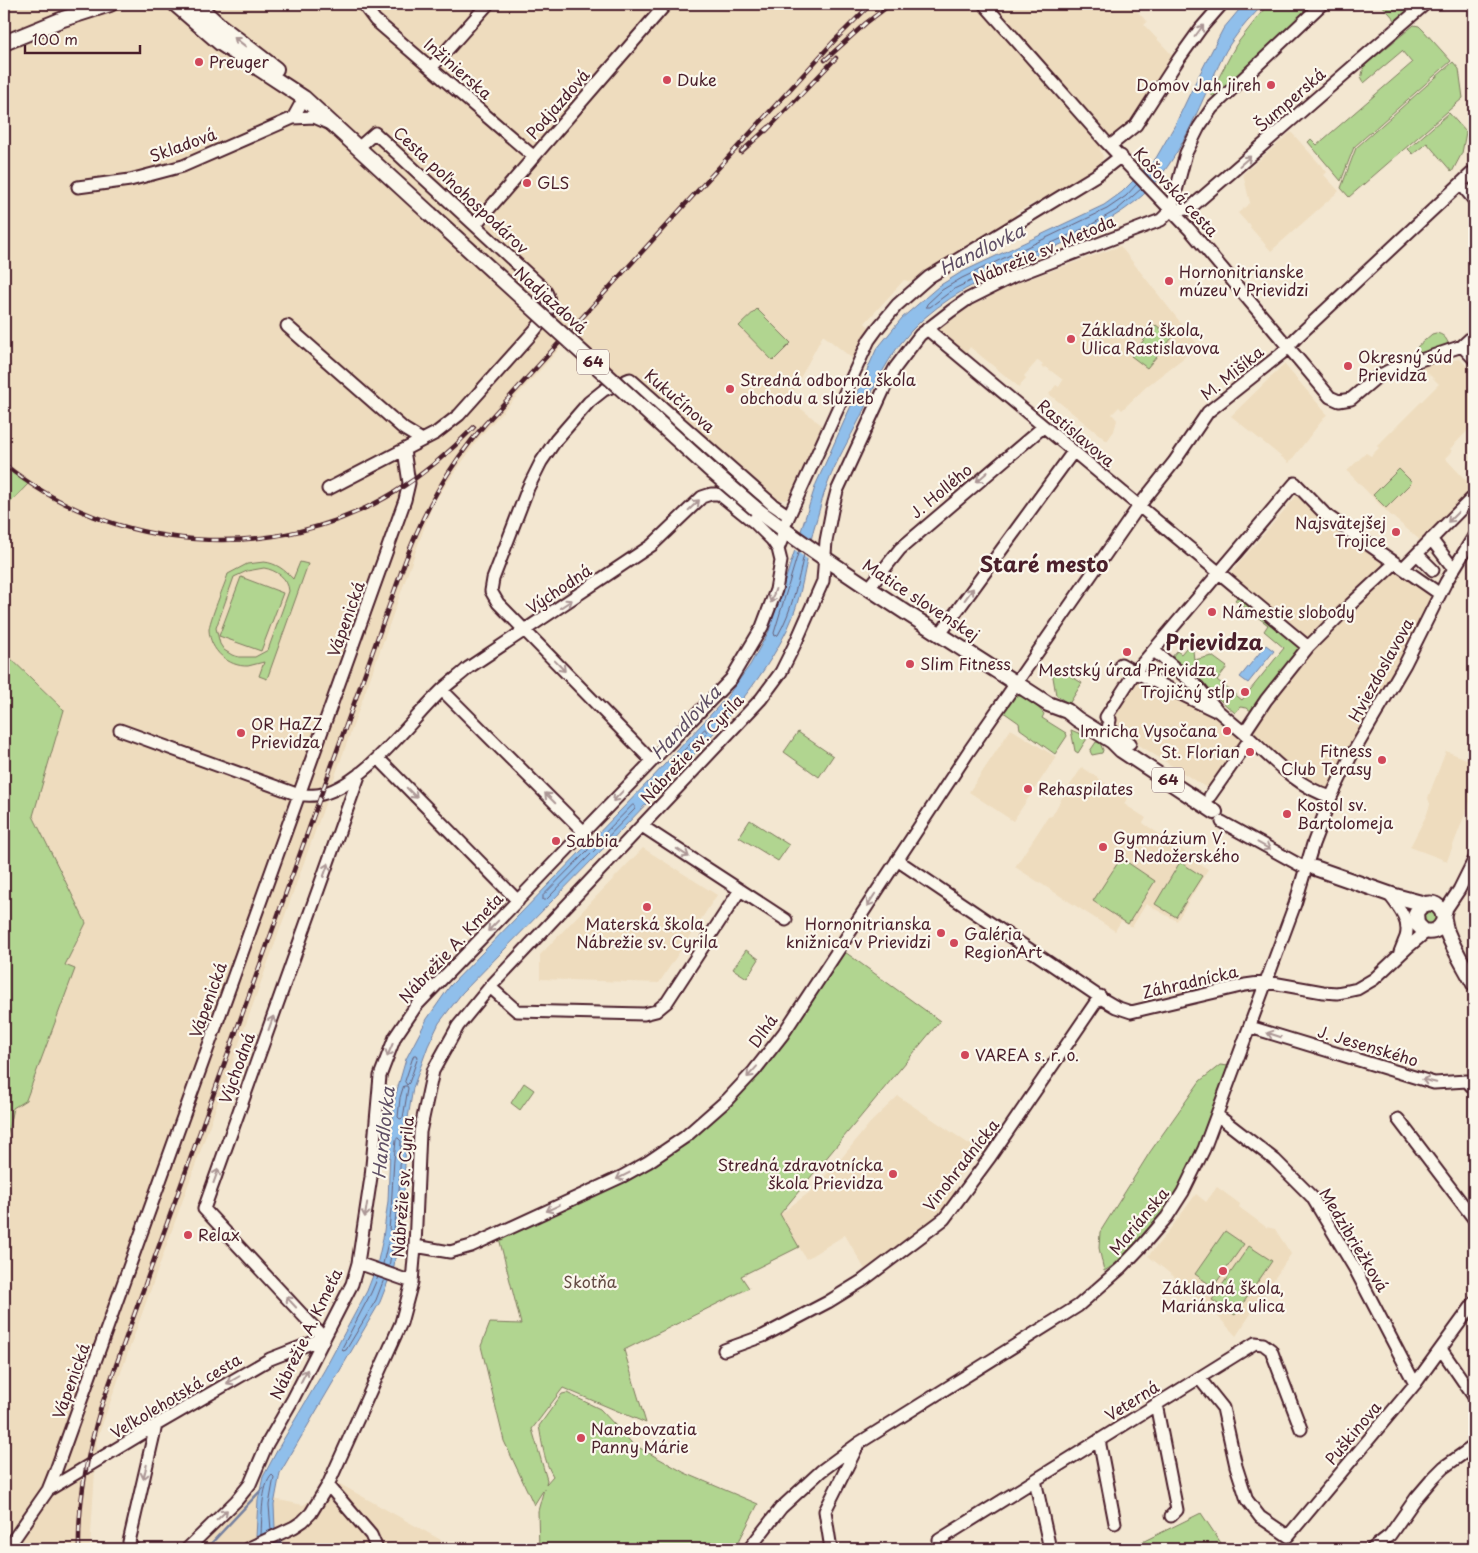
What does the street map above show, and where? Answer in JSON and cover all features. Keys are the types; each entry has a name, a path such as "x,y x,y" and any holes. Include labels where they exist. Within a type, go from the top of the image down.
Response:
{"main road":[{"path":"63,18 88,4"},
{"path":"4,43 63,18 110,4"},
{"path":"163,4 201,28"},
{"name":"Nadjazdová","path":"175,4 225,47 304,98"},
{"name":"Nadjazdová","path":"196,4 219,25 285,76 304,98 334,126 707,466 759,516 789,528 813,551 825,559"},
{"path":"4,34 36,29"},
{"name":"Matice slovenskej","path":"825,559 1048,704 1067,711 1112,741 1126,747 1218,817"},
{"path":"1310,868 1391,895 1430,918 1455,950 1474,984"}],"street":[{"name":"Inžinierska","path":"363,4 376,20 534,157"},
{"path":"432,68 488,4"},
{"name":"Podjazdová","path":"475,225 666,4"},
{"name":"Košovská cesta","path":"984,4 1110,146 1190,230 1330,397 1343,401 1351,400 1377,377 1388,371 1462,346"},
{"path":"1110,146 1136,125 1178,60 1201,28 1222,4"},
{"path":"1171,210 1186,153 1212,108 1322,4"},
{"name":"Šumperská","path":"1171,210 1189,209 1209,193 1425,4"},
{"path":"293,118 304,98"},
{"name":"Skladová","path":"78,187 130,180 183,166 293,118 314,117 334,126"},
{"name":"Cesta poľnohospodárov","path":"328,489 443,429 459,414 544,320 548,312 549,299 544,289 375,133 358,148"},
{"name":"Nábrežie A. Kmeťa","path":"187,1549 236,1502 250,1484 268,1444 363,1265 380,1076 395,1037 416,1006 731,678 762,627 776,590 781,561 778,549 789,528 863,351 876,329 920,284 938,270 1098,174 1121,156"},
{"name":"M. Mišíka","path":"1017,684 1139,506 1174,462 1208,412 1280,354 1474,171"},
{"path":"1460,184 1474,200"},
{"name":"Nábrežie sv. Metoda","path":"825,559 837,491 895,368 905,353 927,329 968,299 1007,280 1161,220 1171,210"},
{"path":"287,326 404,429 422,440"},
{"name":"Rastislavova","path":"927,329 1205,561 1220,570"},
{"path":"1474,335 1462,346 1474,359"},
{"name":"Kukučínova","path":"526,631 498,603 491,591 493,579 528,488 541,462 556,440 589,402 604,390 630,379 773,505 789,528"},
{"name":"J. Hollého","path":"868,588 900,548 1042,426"},
{"name":"Vápenická","path":"7,1549 48,1490 56,1470 405,500 409,483 404,450"},
{"path":"940,634 1073,452"},
{"path":"1126,747 1108,728 1110,720 1106,717 1135,672 1295,483 1326,515 1440,594"},
{"name":"Východná","path":"299,795 321,794 337,788 360,773 378,758 442,690 468,668 652,545 702,498 711,494 719,494 759,516 778,549"},
{"path":"1210,796 1247,736 1266,700 1308,647 1399,566 1417,554 1474,496"},
{"name":"Hviezdoslavova","path":"1313,844 1331,797 1354,752 1406,664 1440,594 1474,536"},
{"path":"1431,538 1450,564"},
{"path":"1417,554 1433,570"},
{"name":"Nábrežie sv. Cyrila","path":"251,1548 294,1527 311,1514 328,1485 400,1323 412,1282 420,1132 434,1072 458,1026 490,987 760,699 780,672 796,642 823,581 825,559"},
{"path":"1220,570 1308,647"},
{"path":"526,631 652,761"},
{"path":"1154,651 1198,687 1218,712 1285,771 1318,793 1331,797"},
{"path":"1121,664 1218,712"},
{"name":"Dlhá","path":"415,1246 450,1252 471,1246 624,1176 685,1137 727,1100 754,1071 782,1034 969,751 1017,684"},
{"path":"442,690 584,832"},
{"path":"120,730 299,795"},
{"path":"378,758 518,900"},
{"name":"Východná","path":"324,1338 204,1209 360,773"},
{"path":"1218,817 1310,868"},
{"name":"Nábrežie sv. Cyrila","path":"642,826 786,920"},
{"name":"Mariánska","path":"749,1549 768,1523 821,1471 859,1443 1078,1306 1108,1280 1142,1246 1177,1203 1195,1170 1217,1115 1310,868 1313,844"},
{"name":"Záhradnícka","path":"898,860 1116,1007 1131,1012 1244,985 1267,982 1323,992 1338,993 1357,989 1374,980 1403,951"},
{"path":"1430,918 1447,908 1464,881 1474,860"},
{"path":"1403,951 1430,918 1441,901 1464,881"},
{"path":"490,987 517,1011 644,1014 656,1011 667,1002 740,890"},
{"path":"1391,895 1406,922 1403,951"},
{"name":"Vinohradnícka","path":"724,1350 763,1336 828,1302 862,1281 944,1219 990,1157 1100,996"},
{"name":"J. Jesenského","path":"1250,1027 1434,1083 1467,1081 1474,1089"},
{"name":"Medzibriežková","path":"1217,1115 1275,1160 1312,1197 1355,1269 1416,1384"},
{"path":"1398,1119 1474,1219"},
{"path":"363,1265 412,1282"},
{"name":"Puškinova","path":"1199,1378 1223,1408 1236,1466 1247,1500 1260,1517 1288,1536 1416,1384 1474,1304"},
{"name":"Veľkolehotská cesta","path":"48,1490 156,1424 270,1359 324,1338"},
{"name":"Veterná","path":"940,1544 1035,1480 1255,1343 1263,1344 1270,1350 1301,1429"},
{"path":"1441,1349 1474,1397"},
{"path":"1156,1404 1177,1510 1171,1516"},
{"path":"133,1549 129,1542 156,1424"},
{"path":"1099,1440 1115,1523"},
{"path":"831,1549 825,1512 859,1443"},
{"path":"1383,1549 1390,1535 1434,1476 1474,1446"},
{"path":"1035,1480 1050,1549"},
{"path":"328,1485 371,1535 377,1549"},
{"path":"1372,1549 1390,1535"}],"shaded area":[{"path":"4,4 1131,4 1147,22 1144,25 1173,56 1128,124 1100,149 1103,157 1099,166 1049,196 1016,212 1017,217 965,246 918,278 911,282 904,280 865,323 870,328 853,359 823,335 789,399 824,427 789,499 774,499 659,396 638,416 562,346 480,437 433,503 97,1439 90,1549 4,1549 4,1149 13,1108 26,1100 74,969 65,965 86,923 33,816 64,710 4,652 4,509 28,484 4,467"},
{"path":"1291,132 1327,172 1324,175 1339,191 1271,251 1250,227 1249,223 1238,213 1250,203 1243,174"},
{"name":"Základná škola, Ulica Rastislavova","path":"1120,246 1199,346 1147,386 1122,410 1119,407 1112,414 1117,420 1114,431 1107,441 1049,394 1056,385 1059,387 1063,380 1046,367 1041,366 1043,364 1038,360 1024,376 1026,378 1019,387 970,347 966,353 939,329 968,308 1015,284"},
{"path":"1460,359 1474,374 1474,424 1450,449 1452,451 1445,458 1474,489 1421,541 1387,512 1347,471 1366,453 1371,456 1379,448 1377,446 1439,384 1421,366"},
{"path":"1284,364 1327,414 1289,463 1231,416"},
{"path":"1298,494 1435,594 1328,794 1289,768 1249,734 1275,702 1276,692 1315,645 1230,574"},
{"path":"1139,677 1195,702 1244,740 1210,790 1109,726"},
{"path":"1011,729 1056,757 1013,821 969,792"},
{"path":"1446,751 1474,762 1474,791 1447,861 1410,847 1427,814 1430,804 1428,798"},
{"name":"Gymnázium V. B. Nedožerského","path":"1082,767 1127,798 1124,804 1146,818 1143,823 1190,855 1189,858 1208,869 1177,921 1146,904 1132,927 1121,921 1115,931 1015,867 1048,817 1052,816"},
{"name":"Materská škola, Nábrežie sv. Cyrila","path":"643,848 717,895 659,983 540,979 540,955"},
{"name":"Stredná zdravotnícka škola Prievidza","path":"898,1096 978,1150 950,1187 956,1193 938,1215 922,1229 914,1230 909,1243 867,1273 845,1235 806,1259 780,1214 810,1192 840,1160 870,1123"},
{"name":"Základná škola, Mariánska ulica","path":"1217,1187 1240,1204 1239,1207 1266,1227 1275,1229 1291,1254 1236,1336 1214,1312 1211,1313 1182,1283 1148,1256 1196,1194 1206,1202"},
{"path":"338,1483 441,1540 441,1549 192,1549 240,1492 303,1505"}],"green space":[{"path":"1268,4 1314,4 1216,98 1210,94 1236,45"},
{"path":"1381,4 1420,4 1397,22"},
{"path":"1414,25 1419,26 1451,61 1354,147 1341,181 1308,142 1311,139 1317,145 1412,63 1402,51 1364,83 1361,79 1364,66"},
{"path":"1453,62 1459,69 1463,98 1349,197 1341,188 1356,148"},
{"path":"1449,113 1466,132 1462,153 1452,172 1427,143 1413,154 1408,149"},
{"path":"757,309 791,343 773,361 739,326"},
{"path":"1156,325 1172,338 1147,368 1131,356"},
{"path":"1436,333 1446,339 1448,343 1446,346 1420,353 1417,347 1432,334"},
{"path":"4,467 28,484 4,509"},
{"path":"1399,469 1412,482 1386,508 1373,495"},
{"path":"264,562 276,565 293,579 300,562 308,564 267,679 259,676 264,662 248,666 234,664 221,656 210,637 209,630 214,611 228,574 247,564","holes":["268,569 284,579 289,591 268,650 255,657 232,655 224,650 220,644 216,628 234,577 247,571"]},
{"path":"241,577 283,593 261,651 219,636"},
{"path":"1238,596 1300,647 1252,712 1247,708 1240,707 1235,713 1171,658 1177,651 1181,654 1192,641 1194,660 1212,656 1227,667 1217,680 1242,700 1284,648 1264,631 1268,625 1235,600"},
{"path":"4,652 64,710 33,816 86,923 65,965 75,969 26,1100 13,1108 4,1149"},
{"path":"1061,670 1082,683 1069,704 1056,695 1052,671"},
{"path":"1018,696 1032,702 1044,714 1042,718 1066,733 1067,736 1055,754 1020,729 1019,723 1002,711 1010,699"},
{"path":"1071,730 1088,737 1078,753 1075,751"},
{"path":"798,732 833,756 819,777 784,752"},
{"path":"1096,742 1100,743 1103,750 1102,753 1092,755 1090,751"},
{"path":"750,820 789,845 778,861 739,837"},
{"path":"1121,858 1155,881 1128,924 1093,901"},
{"path":"1180,862 1202,876 1176,917 1155,904"},
{"path":"1427,908 1437,911 1439,921 1430,927 1420,921 1423,910"},
{"path":"746,950 759,959 747,978 733,969"},
{"name":"Skotňa","path":"845,952 940,1021 780,1214 799,1247 741,1276 749,1288 624,1350 646,1423 563,1388 532,1429 547,1480 546,1484 553,1476 545,1458 539,1426 562,1394 567,1393 600,1409 631,1442 633,1449 638,1447 685,1473 758,1504 735,1549 539,1549 538,1511 544,1489 534,1505 504,1441 481,1346 490,1323 521,1324 499,1238 581,1203 656,1164 699,1134 759,1076 792,1032"},
{"path":"1220,1065 1229,1066 1212,1114 1181,1183 1153,1225 1121,1259 1104,1271 1099,1248 1100,1232 1150,1152 1200,1081"},
{"path":"524,1083 534,1090 520,1110 511,1103"},
{"path":"1225,1231 1244,1244 1213,1287 1195,1274"},
{"path":"1249,1246 1272,1261 1235,1315 1212,1300"},
{"path":"1201,1513 1225,1549 1128,1549"}],"water":[{"path":"1244,4 1264,4 1228,47 1183,142 1162,174 1150,188 1136,201 1108,220 1077,237 981,281 951,298 924,318 901,343 878,379 831,475 814,528 797,605 787,630 759,677 708,740 462,993 439,1023 428,1046 413,1088 406,1130 404,1195 394,1266 380,1302 280,1473 274,1505 275,1528 284,1549 261,1549 256,1537 258,1500 263,1477 367,1291 377,1265 388,1201 395,1097 406,1059 427,1019 450,986 652,778 726,698 750,665 769,631 816,484 876,350 902,318 939,286 960,273 1104,205 1122,192 1156,158 1175,125 1223,29"},
{"path":"1266,645 1274,651 1248,683 1240,677"}],"pier":[{"path":"798,529 814,539 810,561 792,548"}],"waterway":[{"path":"206,1549 263,1488"}],"railway":[{"path":"79,1549 84,1477 101,1407 403,567 437,491 459,457 485,424 835,40 871,4"},
{"path":"825,60 866,23 891,4"},
{"path":"766,131 836,58"},
{"path":"741,152 769,127"},
{"path":"4,464 47,494 94,516 144,531 195,539 247,539 298,531 348,516 395,492 416,478 446,454 474,427"}],"place":[{"name":"Preuger","path":"199,62"},
{"name":"Duke","path":"667,80"},
{"name":"Domov Jah jireh","path":"1271,85"},
{"name":"GLS","path":"527,183"},
{"name":"Hornonitrianske múzeu v Prievidzi","path":"1169,281"},
{"name":"Základná škola, Ulica Rastislavova","path":"1071,339"},
{"name":"Okresný súd Prievidza","path":"1348,366"},
{"name":"Stredná odborná škola obchodu a služieb","path":"730,389"},
{"name":"Najsvätejšej Trojice","path":"1396,532"},
{"name":"Námestie slobody","path":"1212,612"},
{"name":"Mestský úrad Prievidza","path":"1127,652"},
{"name":"Slim Fitness","path":"910,664"},
{"name":"Trojičný stĺp","path":"1245,692"},
{"name":"Imricha Vysočana","path":"1227,731"},
{"name":"OR HaZZ Prievidza","path":"241,733"},
{"name":"St. Florian","path":"1250,752"},
{"name":"Fitness Club Terasy","path":"1382,760"},
{"name":"Rehaspilates","path":"1028,789"},
{"name":"Kostol sv. Bartolomeja","path":"1287,814"},
{"name":"Sabbia","path":"556,841"},
{"name":"Gymnázium V. B. Nedožerského","path":"1103,847"},
{"name":"Materská škola, Nábrežie sv. Cyrila","path":"647,907"},
{"name":"Hornonitrianska knižnica v Prievidzi","path":"941,933"},
{"name":"Galéria RegionArt","path":"954,943"},
{"name":"VAREA s. r. o.","path":"965,1055"},
{"name":"Stredná zdravotnícka škola Prievidza","path":"893,1174"},
{"name":"Relax","path":"188,1235"},
{"name":"Základná škola, Mariánska ulica","path":"1223,1271"},
{"name":"Nanebovzatia Panny Márie","path":"581,1438"}],"district":[{"name":"Staré mesto","path":"1044,565"},
{"name":"Prievidza","path":"1214,643"}],"water label":[{"name":"Handlovka","path":"982,250"},
{"name":"Handlovka","path":"686,723"},
{"name":"Handlovka","path":"384,1133"}]}
